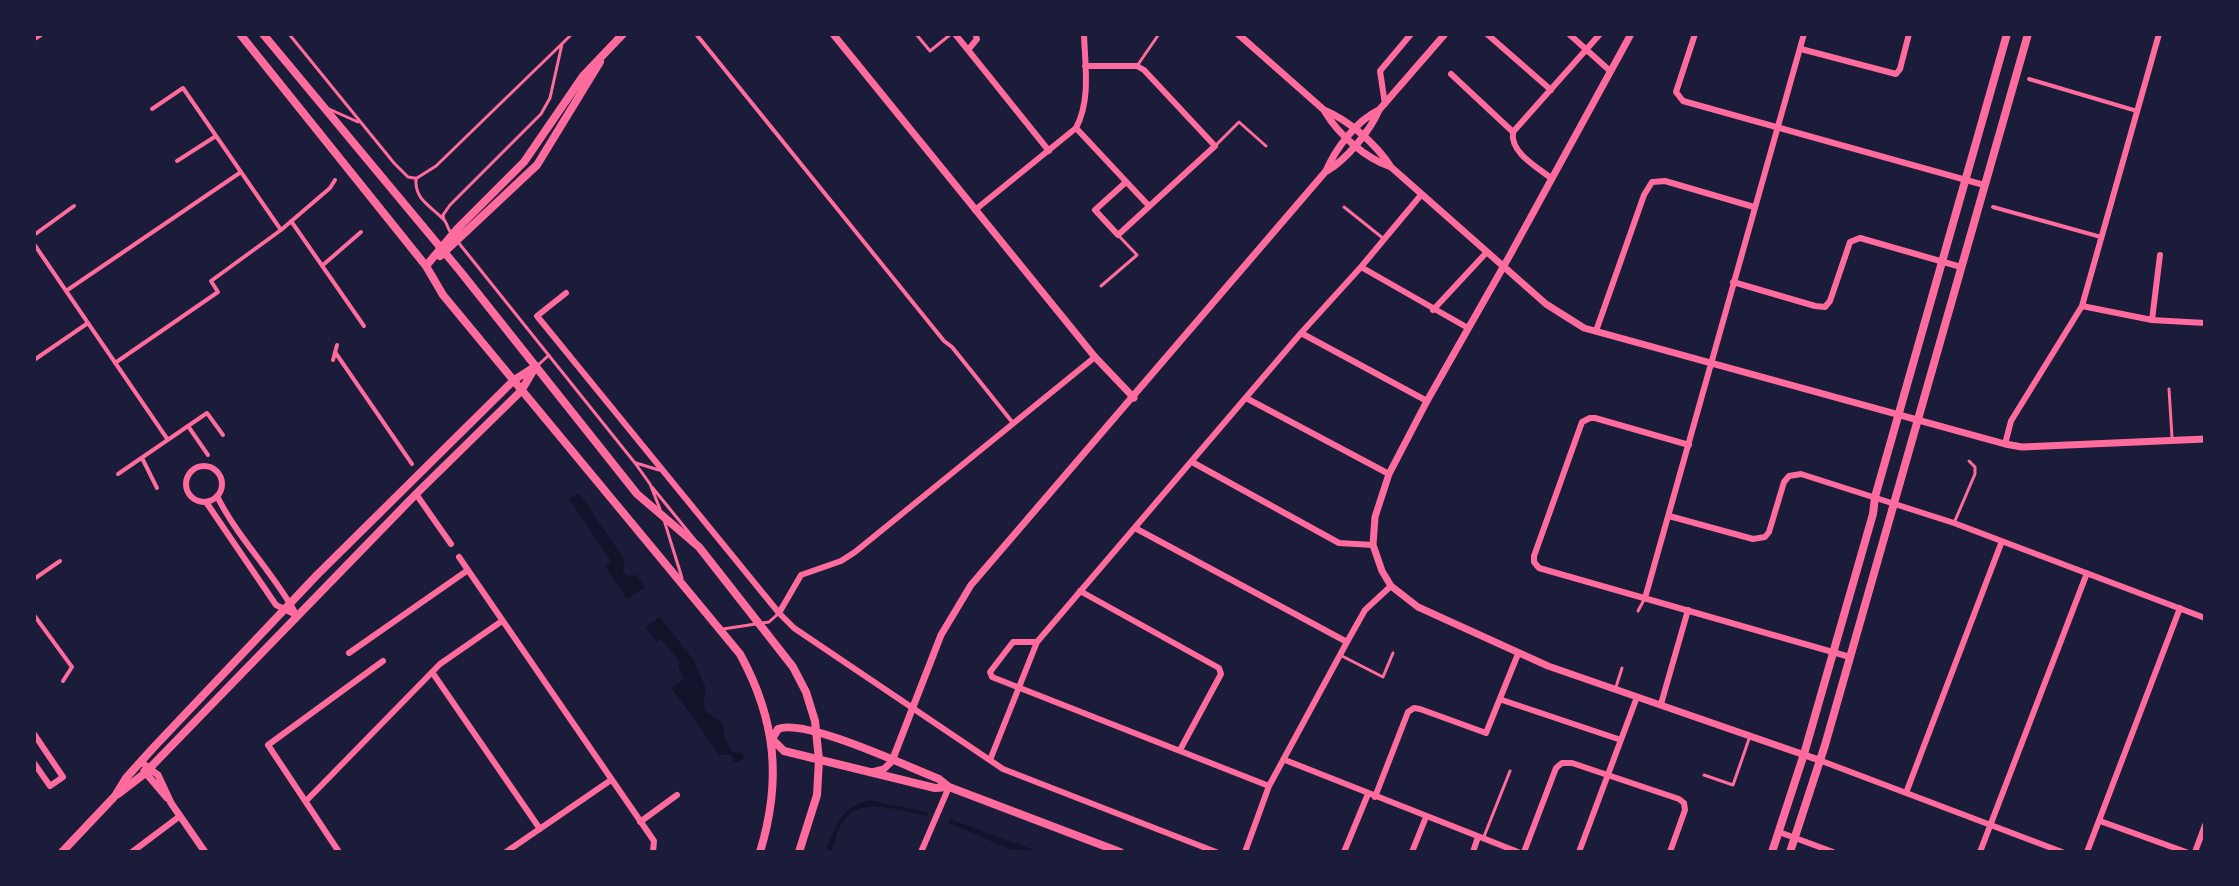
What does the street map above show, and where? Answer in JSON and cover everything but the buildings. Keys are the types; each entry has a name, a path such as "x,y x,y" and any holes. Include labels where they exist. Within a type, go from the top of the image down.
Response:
{"main road":[{"path":"34,37 39,34"},
{"path":"240,34 426,266 443,295 740,654 754,680 772,739 772,803 760,852"},
{"path":"263,34 637,494 699,547 784,654 806,692 817,732 817,795 799,852"},
{"path":"426,266 537,165 596,71 604,52 623,34"},
{"path":"1772,852 1834,652 2007,34"},
{"path":"1790,852 1850,657 2028,34"},
{"path":"62,852 115,796 141,762 317,575 514,380 536,366"},
{"path":"115,796 148,771 522,389 536,366"},
{"path":"772,739 774,733 783,727 817,732 939,779 949,787 1120,852"},
{"path":"772,739 784,751 935,788 949,787"}],"street":[{"path":"696,34 1013,423"},
{"path":"833,34 1095,357 1134,398"},
{"path":"953,34 1049,151"},
{"path":"968,50 977,39 975,34"},
{"path":"975,210 1076,128 1086,99 1084,34"},
{"path":"1238,34 1324,110 1332,123 1351,141 1378,163 1391,167"},
{"path":"1382,107 1380,71 1411,34"},
{"path":"870,772 884,769 892,761 941,635 971,585 1326,171 1338,149 1375,121 1382,107 1445,34"},
{"path":"1487,34 1551,90"},
{"path":"1569,34 1609,70"},
{"path":"1551,178 1517,150 1512,141 1513,132 1600,34"},
{"path":"1631,34 1389,474 1375,517 1373,545 1382,571 1391,586 1418,607 1518,654 1804,754 2062,852"},
{"path":"1695,34 1676,92 1679,98 1984,185"},
{"path":"1645,598 1804,34"},
{"path":"1801,49 1891,75 1900,69 1909,34"},
{"path":"2005,444 2011,421 2082,306 2159,34"},
{"path":"1085,66 1137,66 1215,146 1118,235 1095,210 1126,182"},
{"path":"1451,74 1513,132"},
{"path":"2029,79 2137,111"},
{"path":"152,109 183,88 281,230"},
{"path":"1324,110 1336,115 1358,133 1421,195 1562,316 1596,331 2005,444 2022,447 2205,439"},
{"path":"1076,128 1149,206"},
{"path":"177,161 216,136"},
{"path":"66,291 241,172"},
{"path":"115,363 218,292 211,281 281,230 330,188 335,180"},
{"path":"1596,331 1644,195 1652,182 1665,181 1754,207"},
{"path":"990,760 1037,642 1421,195"},
{"path":"34,235 74,206"},
{"path":"1993,207 2101,237"},
{"path":"291,221 364,326"},
{"path":"323,265 361,232"},
{"path":"1733,282 1825,307 1830,301 1850,242 1860,238 1961,267"},
{"path":"34,244 168,440"},
{"path":"1433,310 1486,253"},
{"path":"2152,320 2160,255"},
{"path":"1361,267 1468,328"},
{"path":"566,293 537,316 794,628 1003,769 1216,852"},
{"path":"2082,306 2152,320 2205,323"},
{"path":"34,360 88,323"},
{"path":"1301,333 1427,401"},
{"path":"333,360 337,345"},
{"path":"335,352 412,464"},
{"path":"779,613 801,575 841,561 855,552 1095,357"},
{"path":"1246,398 1389,474"},
{"path":"118,474 207,413 223,435"},
{"path":"1689,445 1595,418 1586,419 1580,427 1534,562 1545,571 1850,657"},
{"path":"188,426 208,455"},
{"path":"142,458 157,488"},
{"path":"1192,462 1339,543 1373,545"},
{"path":"206,502 217,496 221,482 217,473 206,467 197,468 190,473 186,487 193,498 206,502 276,605 274,623"},
{"path":"1669,516 1753,539 1765,537 1784,482 1789,476 1801,474 1954,523 2205,618"},
{"path":"416,494 451,544"},
{"path":"217,496 269,575 286,594 288,608"},
{"path":"1135,528 1347,642"},
{"path":"1906,793 2002,541"},
{"path":"459,557 654,841 653,852"},
{"path":"34,579 60,561"},
{"path":"349,653 468,570"},
{"path":"1980,852 2087,573"},
{"path":"286,594 317,575"},
{"path":"1245,852 1269,786 1347,642 1365,610 1391,586"},
{"path":"1080,591 1219,668 1221,674 1180,750"},
{"path":"276,605 288,608 298,616"},
{"path":"2087,852 2180,608"},
{"path":"1661,704 1688,610"},
{"path":"34,615 72,667 63,681"},
{"path":"306,801 440,664 502,621"},
{"path":"1037,642 1013,642 990,672 992,677 1269,786"},
{"path":"1344,852 1408,712 1414,708 1420,709 1486,733 1502,700 1518,654"},
{"path":"339,852 268,745 383,661"},
{"path":"432,672 540,829"},
{"path":"1579,852 1637,697"},
{"path":"1502,700 1621,740"},
{"path":"34,763 50,786 63,777 35,738"},
{"path":"1285,760 1521,852 1556,768 1562,763 1572,763 1684,803 1685,810 1670,852"},
{"path":"892,761 900,780"},
{"path":"141,762 148,771 158,775 171,803 205,852"},
{"path":"506,852 611,780"},
{"path":"921,852 949,787"},
{"path":"640,822 677,795"},
{"path":"132,852 180,816"},
{"path":"1412,852 1426,817"},
{"path":"2100,821 2186,852"},
{"path":"2195,852 2205,825"},
{"path":"1779,832 1833,852"},
{"path":"1473,852 1481,838"}],"lane":[{"path":"289,34 402,172 416,178 436,166 572,34"},
{"path":"916,34 930,51 953,34"},
{"path":"1137,66 1159,34"},
{"path":"562,44 550,98 541,114 450,205 443,215 444,221 454,238 690,531 699,547"},
{"path":"320,103 362,123"},
{"path":"1215,146 1239,122 1266,146"},
{"path":"416,178 417,191 435,215 444,221"},
{"path":"1344,207 1384,239"},
{"path":"1101,286 1137,255 1118,235"},
{"path":"536,366 549,355"},
{"path":"2169,389 2172,440"},
{"path":"1954,523 1975,474 1975,467 1969,461"},
{"path":"635,463 663,471"},
{"path":"650,484 683,584"},
{"path":"1638,611 1645,598"},
{"path":"720,630 769,622 779,613"},
{"path":"1340,655 1383,677 1393,653"},
{"path":"1616,688 1622,668"},
{"path":"1704,775 1733,785 1750,736"},
{"path":"1481,838 1510,771"}],"shaded area":[{"path":"579,493 624,559 623,572 627,576 636,575 645,587 627,599 605,566 611,561 569,499"},
{"path":"660,617 694,661 706,689 705,711 722,723 725,739 733,752 743,753 744,758 740,762 734,762 731,755 719,755 672,688 685,678 678,668 679,661 661,639 657,642 646,627"},
{"path":"868,800 928,812 927,816 874,807 854,811 841,825 831,852 825,852 845,813"},
{"path":"950,819 1038,852 1017,852 948,823"}]}
